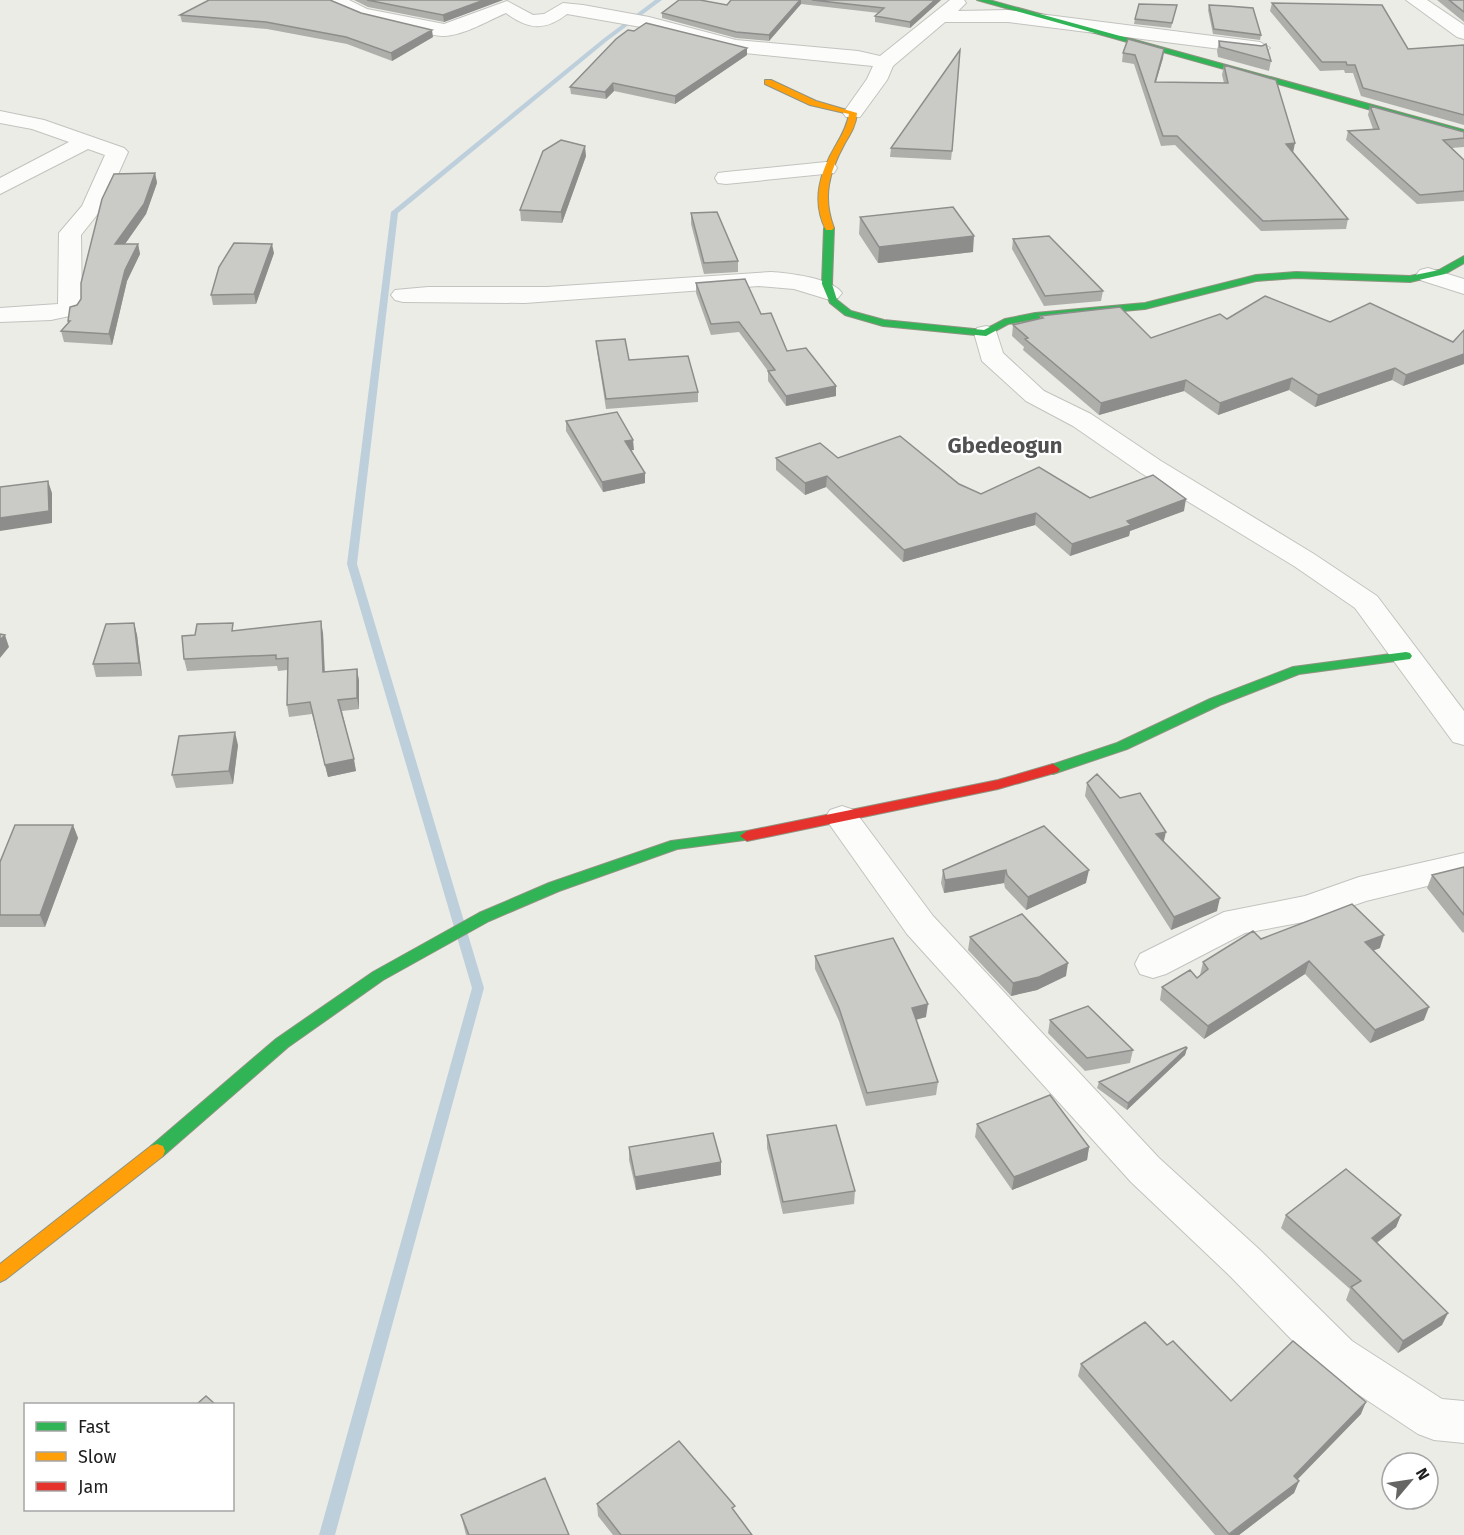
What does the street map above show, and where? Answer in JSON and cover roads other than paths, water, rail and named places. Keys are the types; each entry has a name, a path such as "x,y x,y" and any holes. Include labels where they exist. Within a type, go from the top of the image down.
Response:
{"main road":[{"path":"981,0 1464,133"},
{"path":"768,82 813,103 854,113 853,123 826,168 820,195 823,214 830,230 827,284 833,301 848,312 883,323 987,333 1005,322 1035,316 1146,306 1256,278 1296,275 1410,279 1442,272 1464,260"},
{"path":"0,1274 187,1128 282,1043 378,976 484,916 554,887 676,844 793,830 904,803 1012,783 1122,746 1215,702 1298,670 1406,656"}],"street":[{"path":"334,0 362,13 444,30 466,24 507,6 529,21 549,19 563,8 583,10 649,23 735,46 858,57 884,63"},
{"path":"854,113 876,80 884,63 960,0"},
{"path":"1415,0 1464,33"},
{"path":"941,17 1008,16 1260,48"},
{"path":"0,117 37,124 117,152 94,207 84,222 70,233 70,309 51,314 0,315"},
{"path":"0,187 87,141"},
{"path":"726,178 826,168"},
{"path":"1428,275 1464,287"},
{"path":"403,295 442,292 501,296 552,295 674,284 692,286 772,279 814,286 830,293"},
{"path":"987,333 991,356 1035,396 1082,420 1151,467 1304,560 1366,602 1464,734"},
{"path":"842,818 920,926 996,1005 1145,1170 1245,1263 1336,1355 1434,1419 1464,1422"},
{"path":"1153,964 1237,921 1308,908 1359,890 1464,866"}],"waterway":[{"path":"327,1535 478,988 352,564 395,212 605,40 659,0"}],"district":[{"name":"Gbedeogun","path":"1005,445"}]}
